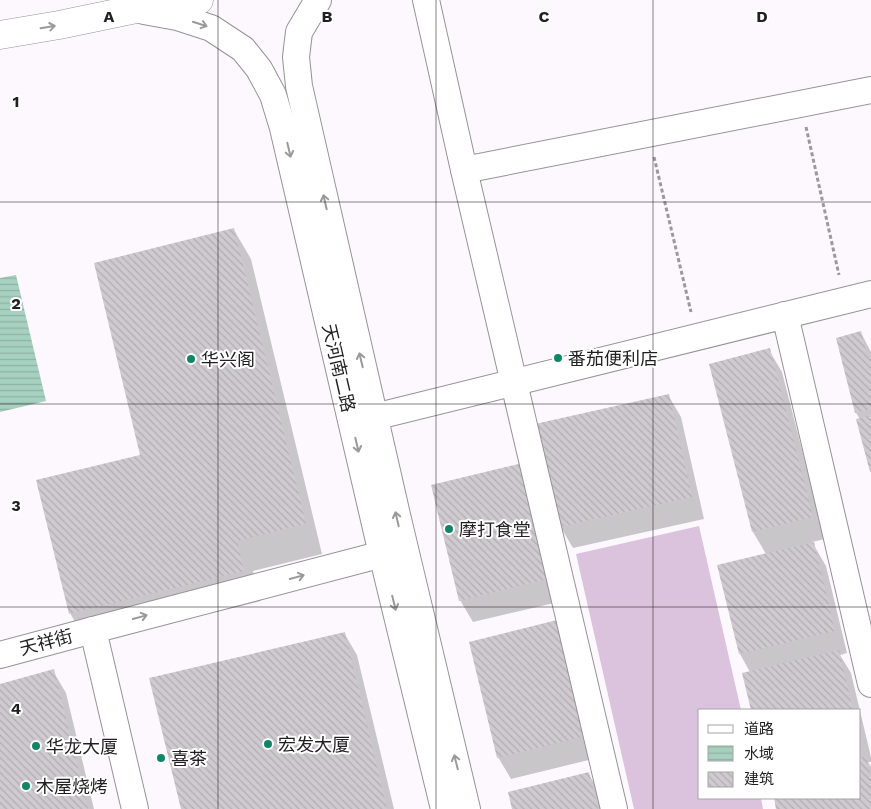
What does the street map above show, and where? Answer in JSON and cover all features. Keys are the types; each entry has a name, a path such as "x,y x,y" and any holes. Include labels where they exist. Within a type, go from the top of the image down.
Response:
{"highway":[{"path":"0,35 136,9 199,0"}],"street":[{"name":"天河南二路","path":"318,0 300,32 296,57 299,86 374,417 394,552 444,809"},
{"path":"426,0 614,809"},
{"name":"天河南二路","path":"136,9 177,17 210,28 243,49 258,68 273,95 284,128 394,552 467,809"},
{"path":"464,170 871,90"},
{"path":"374,417 871,294"},
{"path":"785,315 871,684"},
{"name":"天祥街","path":"0,655 394,552"},
{"path":"93,630 135,809"}],"path":[{"path":"801,104 845,300"},
{"path":"648,134 697,337"}],"shaded area":[{"path":"699,526 741,709 698,709 698,799 761,799 763,809 634,809 576,554"}],"water":[{"path":"16,275 46,401 0,412 0,278"}],"building":[{"name":"华兴阁","path":"234,228 306,524 237,541 244,571 69,614 36,480 140,455 94,263"},
{"path":"861,331 867,354 871,353 871,409 855,413 836,338"},
{"path":"770,348 813,517 752,532 709,364"},
{"path":"669,394 692,497 559,527 535,424"},
{"path":"871,415 871,472 870,472 856,419"},
{"path":"523,463 551,578 459,601 431,485"},
{"path":"814,542 835,631 739,654 717,565"},
{"path":"561,619 590,735 497,758 469,642"},
{"name":"宏发大厦","path":"345,632 387,809 181,809 149,678"},
{"path":"839,650 853,709 751,709 742,673"},
{"name":"华龙大厦","path":"54,669 88,809 0,809 0,684"},
{"path":"866,756 871,778 871,809 776,809 774,799 861,799 861,757"},
{"path":"589,772 598,809 512,809 508,792"}],"place":[{"name":"番茄便利店","path":"558,358"},
{"name":"华兴阁","path":"191,359"},
{"name":"摩打食堂","path":"449,529"},
{"name":"宏发大厦","path":"268,744"},
{"name":"华龙大厦","path":"36,746"},
{"name":"喜茶","path":"161,758"},
{"name":"木屋烧烤","path":"26,786"}]}
